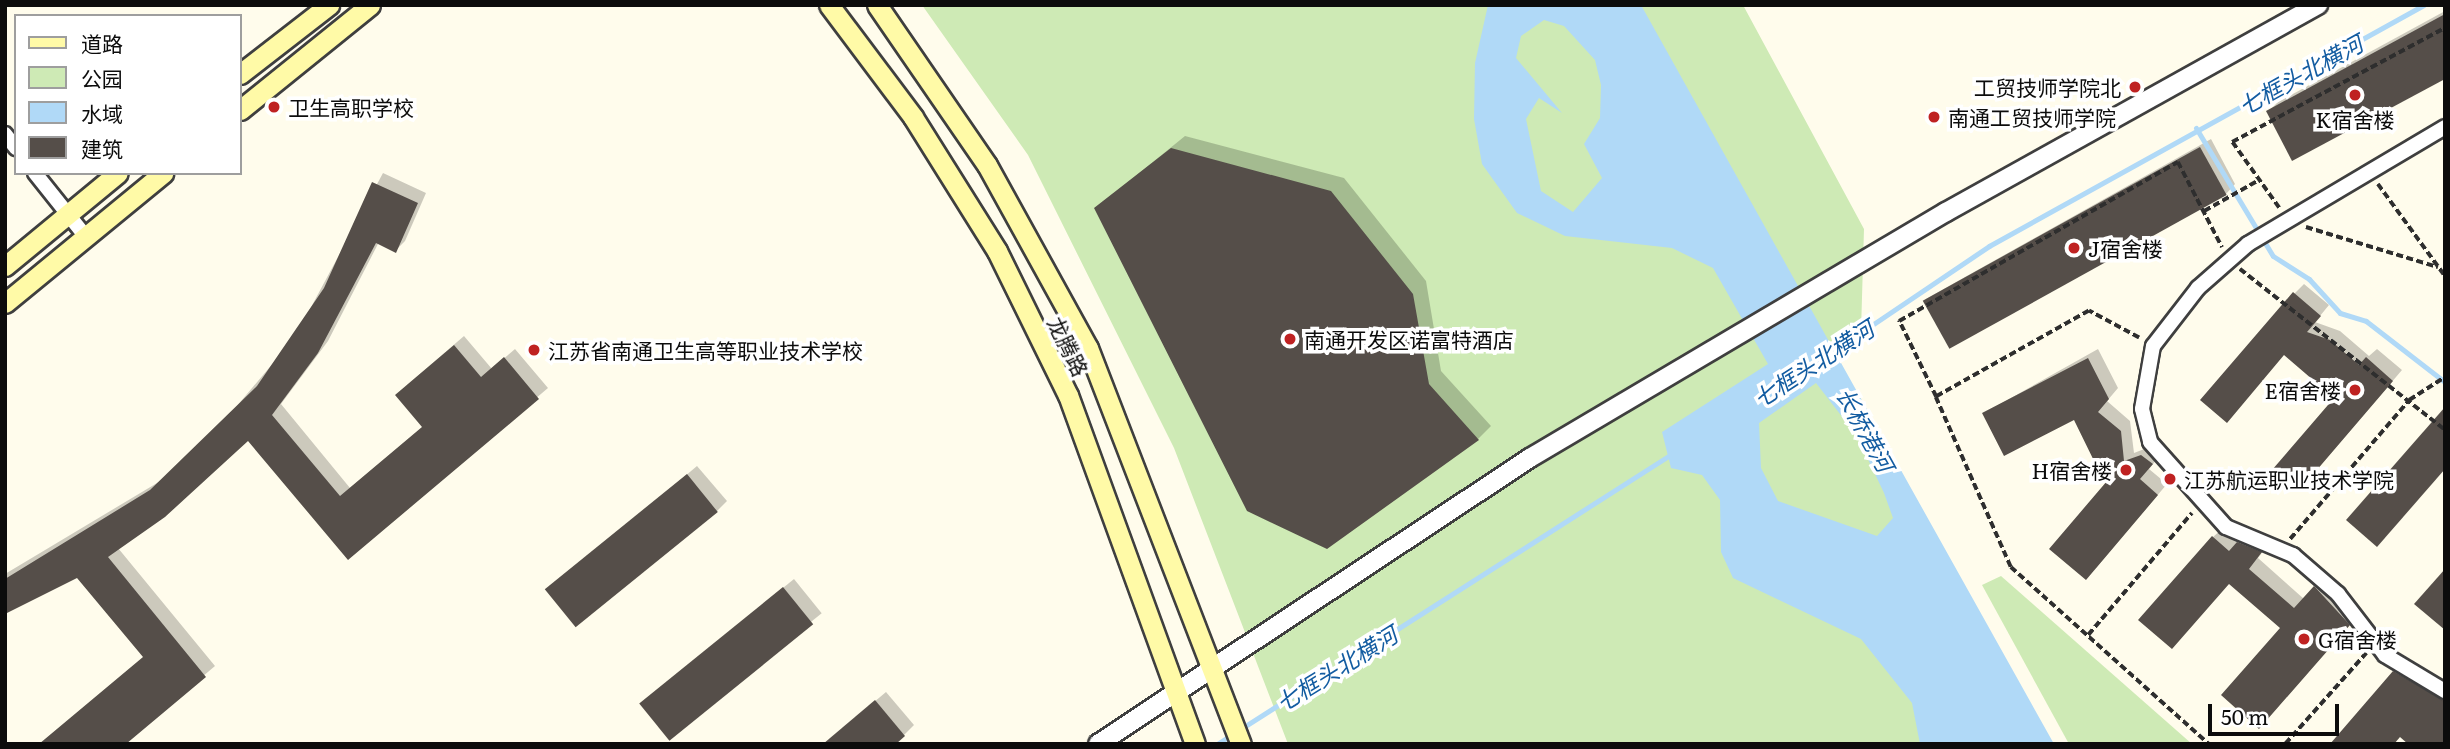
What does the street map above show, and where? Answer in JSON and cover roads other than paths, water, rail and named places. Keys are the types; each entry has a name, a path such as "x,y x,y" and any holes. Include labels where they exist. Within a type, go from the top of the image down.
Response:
{"main road":[{"path":"242,72 329,5"},
{"path":"242,108 370,5"},
{"name":"龙腾路","path":"829,5 914,117 997,251 1068,395 1195,744"},
{"name":"龙腾路","path":"877,5 987,165 1088,348 1241,744"},
{"path":"5,266 116,175"},
{"path":"5,303 161,175"}],"street":[{"path":"1098,744 1530,458 1852,268 2318,5"},
{"path":"2445,127 2248,244 2229,260 2153,346 2141,409 2150,442 2201,504 2226,527 2281,550 2338,594 2374,643 2445,691"},
{"path":"37,175 86,237"}],"water":[{"name":"长桥港河","path":"1488,5 1641,5 2054,744 1920,744 1912,703 1861,639 1733,578 1721,552 1720,500 1702,475 1671,468 1662,432 1768,364 1713,268 1672,248 1565,236 1517,213 1482,164 1474,119 1475,63","holes":["1544,20 1564,26 1595,60 1601,85 1600,118 1584,144 1602,178 1573,212 1541,191 1526,119 1539,98 1562,113 1516,58 1521,36","1816,383 1857,436 1884,493 1893,518 1877,536 1778,501 1761,468 1759,423"]}],"waterway":[{"name":"七框头北横河","path":"1826,356 1989,246 2424,5"},
{"path":"2196,128 2273,256 2309,279 2340,313 2366,321 2445,382"},
{"name":"七框头北横河","path":"1217,744 1673,453"}],"place":[{"name":"工贸技师学院北","path":"2135,87"},
{"name":"K宿舍楼","path":"2355,95"},
{"name":"卫生高职学校","path":"274,107"},
{"name":"南通工贸技师学院","path":"1934,117"},
{"name":"J宿舍楼","path":"2074,248"},
{"name":"南通开发区诺富特酒店","path":"1290,339"},
{"name":"江苏省南通卫生高等职业技术学校","path":"534,350"},
{"name":"E宿舍楼","path":"2355,390"},
{"name":"H宿舍楼","path":"2126,470"},
{"name":"江苏航运职业技术学院","path":"2170,479"},
{"name":"G宿舍楼","path":"2304,639"}]}
